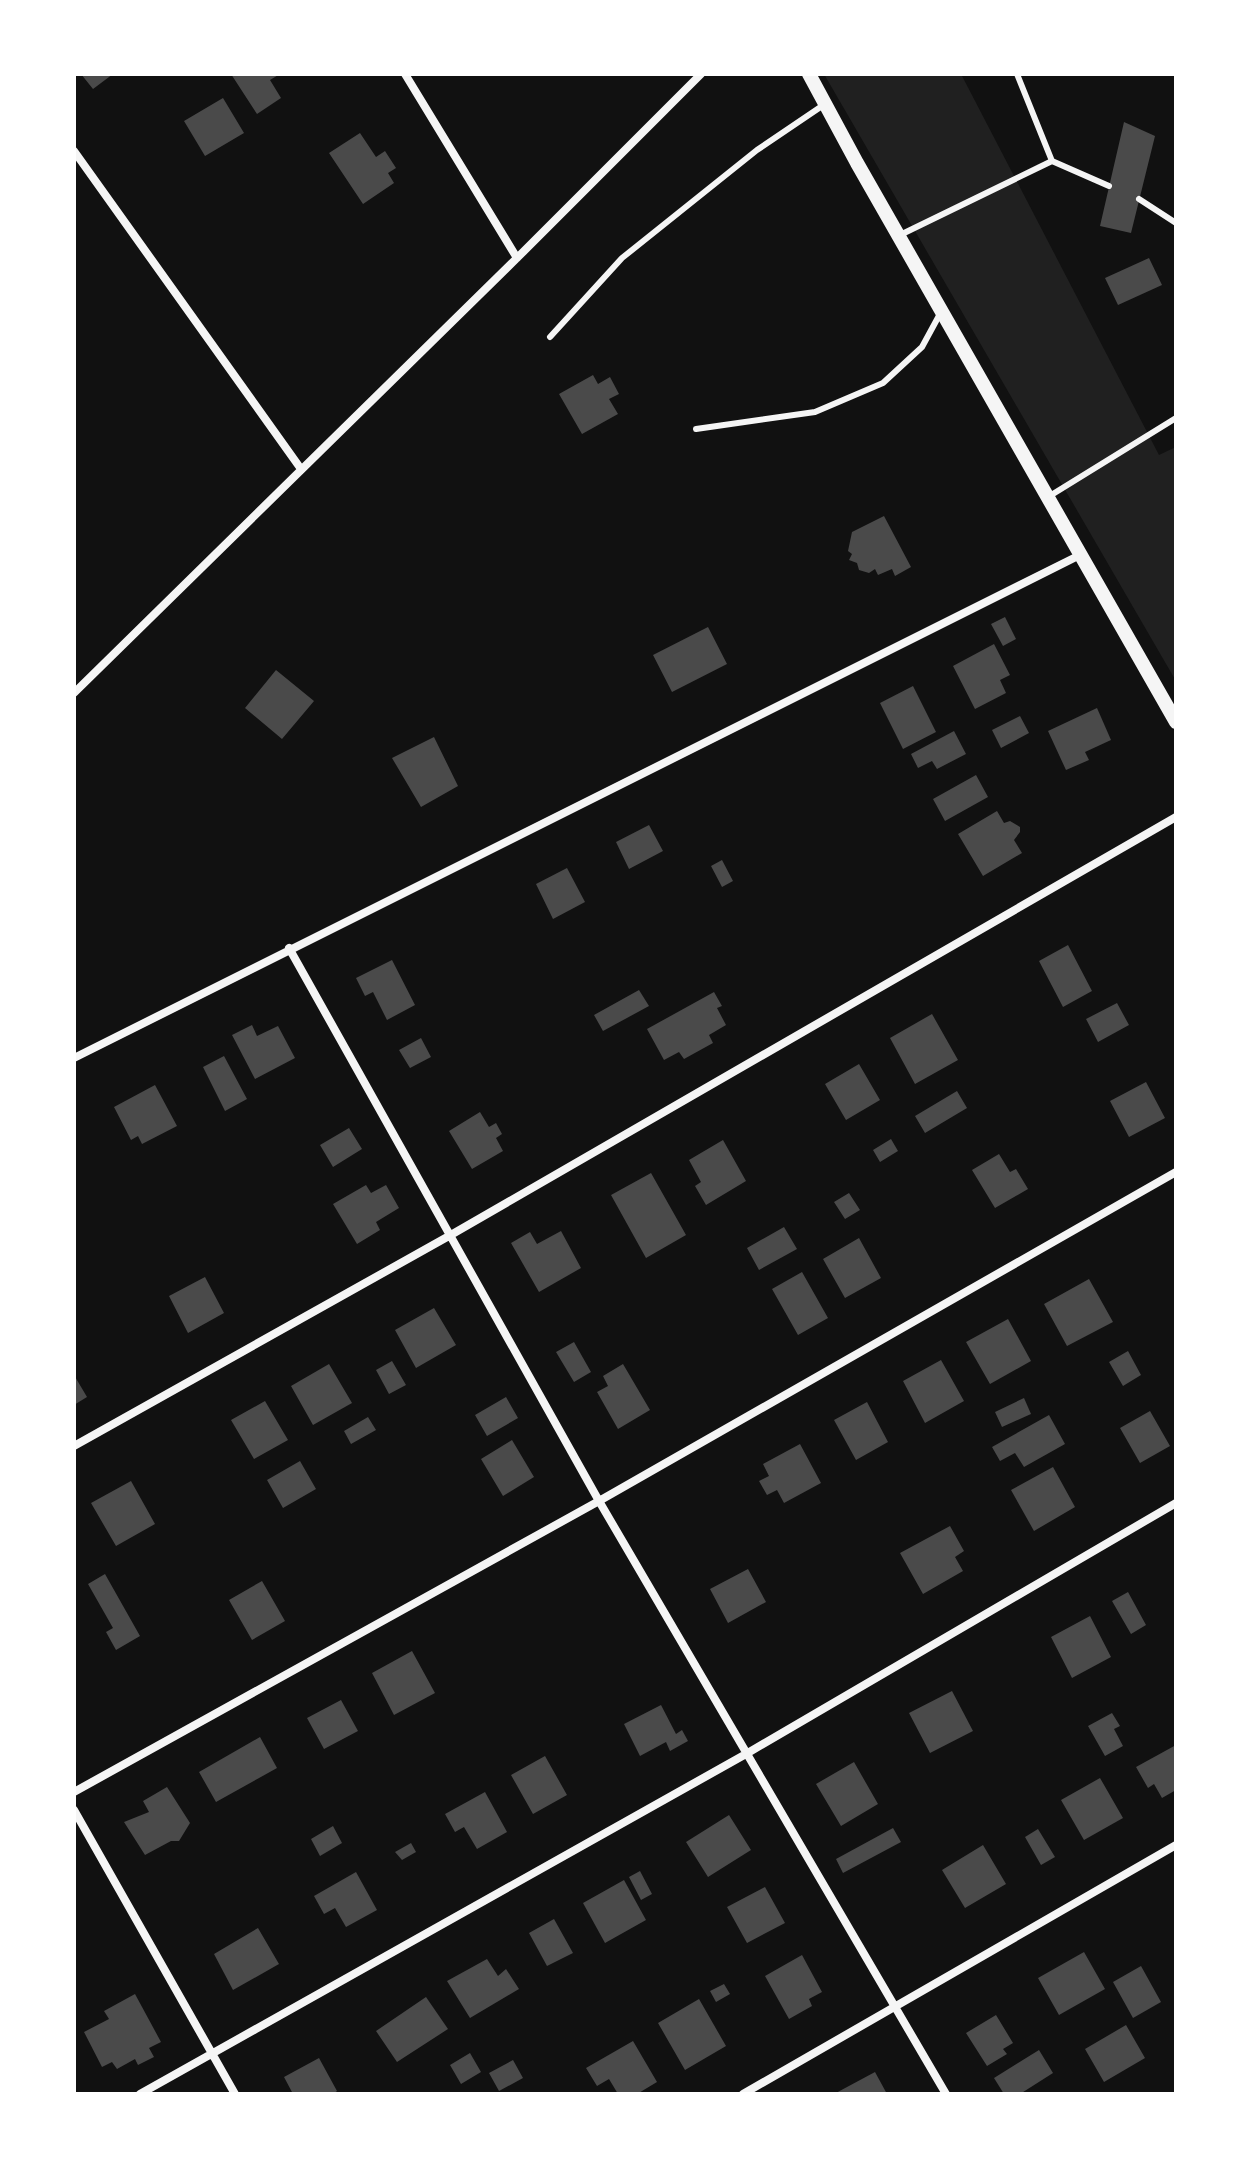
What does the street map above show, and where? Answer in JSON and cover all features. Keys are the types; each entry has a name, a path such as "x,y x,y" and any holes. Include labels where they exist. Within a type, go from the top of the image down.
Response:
{"street":[{"path":"405,74 517,258"},
{"path":"74,693 701,74"},
{"path":"809,74 1176,722"},
{"path":"74,151 301,469"},
{"path":"74,1058 1080,555"},
{"path":"74,1446 449,1236 1176,817"},
{"path":"289,948 599,1501 946,2094"},
{"path":"74,1792 599,1501 1176,1172"},
{"path":"140,2094 746,1754 1176,1503"},
{"path":"74,1810 235,2094"},
{"path":"743,2094 1176,1845"}],"lane":[{"path":"1017,74 1052,161 1109,186"},
{"path":"550,337 622,258 757,150 825,104"},
{"path":"900,236 1052,161"},
{"path":"1139,199 1176,223"},
{"path":"696,429 815,412 883,383 922,347 942,309"},
{"path":"1048,497 1176,418"}],"shaded area":[{"path":"824,74 961,74 1159,455 1176,447 1176,681"}],"building":[{"path":"81,74 113,74 93,89"},
{"path":"231,74 280,74 270,80 281,98 257,114"},
{"path":"223,98 244,133 205,156 184,121"},
{"path":"1124,122 1155,136 1131,233 1100,226"},
{"path":"360,133 376,157 385,151 396,168 388,173 394,183 363,204 329,153"},
{"path":"1149,258 1162,285 1118,305 1105,278"},
{"path":"593,375 598,384 610,377 619,394 609,399 618,414 582,434 559,394"},
{"path":"884,516 911,567 895,576 892,569 878,575 875,569 869,573 859,570 857,563 849,560 852,532"},
{"path":"1005,617 1016,639 1003,646 991,624"},
{"path":"708,627 727,664 672,692 653,655"},
{"path":"994,644 1010,675 1000,680 1006,693 975,709 953,666"},
{"path":"276,670 314,701 282,739 245,708"},
{"path":"913,686 936,732 903,749 880,703"},
{"path":"1097,708 1111,740 1085,752 1089,760 1066,770 1048,731"},
{"path":"1020,716 1029,733 1001,748 992,730"},
{"path":"954,731 966,754 937,769 932,761 918,768 911,754"},
{"path":"434,737 458,786 421,807 392,758"},
{"path":"976,775 988,797 945,821 933,799"},
{"path":"997,811 1004,823 1010,821 1020,827 1014,840 1022,853 983,876 958,834"},
{"path":"649,825 663,851 629,869 616,842"},
{"path":"722,860 733,881 722,887 711,866"},
{"path":"567,868 585,902 553,919 536,884"},
{"path":"1068,945 1092,991 1063,1007 1039,961"},
{"path":"392,960 415,1005 387,1020 373,992 365,996 356,978"},
{"path":"639,990 649,1006 603,1031 594,1015"},
{"path":"714,992 722,1006 717,1008 726,1025 709,1035 713,1043 684,1059 679,1052 664,1060 647,1029"},
{"path":"1117,1003 1129,1025 1098,1042 1086,1019"},
{"path":"932,1014 958,1060 915,1084 890,1038"},
{"path":"252,1025 257,1036 278,1026 295,1058 255,1079 232,1035"},
{"path":"421,1038 431,1057 410,1068 399,1050"},
{"path":"224,1056 247,1099 225,1111 203,1067"},
{"path":"859,1064 880,1100 846,1120 825,1084"},
{"path":"1146,1082 1165,1118 1129,1137 1110,1101"},
{"path":"155,1085 177,1126 142,1144 138,1136 131,1140 114,1107"},
{"path":"957,1091 967,1108 925,1133 915,1116"},
{"path":"480,1112 489,1127 496,1123 502,1134 496,1138 503,1151 472,1169 449,1131"},
{"path":"349,1128 362,1149 333,1167 320,1145"},
{"path":"891,1139 898,1151 880,1162 873,1150"},
{"path":"723,1140 746,1181 706,1205 695,1186 701,1182 689,1160"},
{"path":"999,1154 1010,1172 1016,1169 1028,1189 995,1208 972,1170"},
{"path":"651,1173 686,1235 646,1258 611,1195"},
{"path":"366,1185 371,1193 386,1185 399,1208 376,1222 380,1230 357,1244 333,1204"},
{"path":"849,1193 860,1210 845,1219 834,1202"},
{"path":"784,1227 797,1249 759,1270 747,1248"},
{"path":"561,1231 581,1268 539,1292 511,1243 530,1232 537,1244"},
{"path":"859,1238 881,1278 845,1298 823,1259"},
{"path":"802,1272 828,1318 798,1335 772,1289"},
{"path":"205,1277 224,1313 188,1333 169,1296"},
{"path":"1089,1279 1113,1322 1067,1346 1044,1304"},
{"path":"434,1308 456,1345 416,1368 395,1330"},
{"path":"1008,1319 1031,1361 990,1384 966,1342"},
{"path":"574,1342 591,1372 574,1382 556,1352"},
{"path":"1128,1351 1141,1375 1123,1386 1109,1362"},
{"path":"941,1360 964,1401 925,1423 903,1381"},
{"path":"392,1361 406,1385 389,1394 376,1370"},
{"path":"329,1364 352,1403 313,1425 291,1386"},
{"path":"623,1364 650,1410 618,1429 597,1392 608,1386 603,1376"},
{"path":"74,1375 87,1397 74,1405"},
{"path":"506,1397 518,1418 487,1436 475,1415"},
{"path":"1024,1398 1031,1414 1002,1427 995,1412"},
{"path":"265,1401 288,1440 254,1459 231,1420"},
{"path":"867,1402 888,1442 856,1460 834,1420"},
{"path":"1150,1411 1170,1446 1140,1463 1120,1428"},
{"path":"1049,1415 1065,1444 1024,1467 1015,1453 1000,1461 992,1447"},
{"path":"368,1417 376,1430 351,1444 344,1431"},
{"path":"512,1440 534,1477 503,1496 481,1459"},
{"path":"800,1444 821,1483 784,1503 777,1490 767,1495 759,1481 769,1476 763,1464"},
{"path":"300,1461 316,1489 283,1508 267,1480"},
{"path":"1053,1467 1075,1507 1034,1531 1011,1490"},
{"path":"131,1481 155,1524 116,1546 91,1503"},
{"path":"950,1526 964,1551 955,1557 963,1571 923,1594 900,1553"},
{"path":"748,1569 766,1602 728,1623 710,1589"},
{"path":"105,1574 140,1636 116,1650 106,1632 113,1628 88,1584"},
{"path":"262,1581 285,1621 252,1640 229,1600"},
{"path":"1128,1592 1146,1625 1131,1634 1112,1601"},
{"path":"1090,1616 1111,1657 1072,1678 1051,1637"},
{"path":"412,1651 435,1693 394,1715 372,1673"},
{"path":"952,1691 973,1731 930,1753 909,1713"},
{"path":"341,1700 358,1731 324,1749 307,1718"},
{"path":"661,1705 676,1734 682,1730 688,1741 670,1751 666,1742 640,1756 624,1724"},
{"path":"1112,1713 1120,1726 1114,1729 1123,1746 1105,1756 1088,1726"},
{"path":"260,1737 277,1768 216,1802 199,1772"},
{"path":"1176,1745 1176,1790 1162,1798 1154,1784 1148,1788 1136,1767"},
{"path":"545,1756 567,1795 533,1814 511,1775"},
{"path":"854,1762 878,1804 841,1826 816,1784"},
{"path":"1100,1778 1123,1818 1084,1840 1061,1800"},
{"path":"167,1787 190,1823 179,1841 171,1841 145,1855 124,1822 149,1812 143,1801"},
{"path":"485,1792 507,1832 477,1849 464,1827 455,1832 445,1814"},
{"path":"729,1815 751,1850 708,1877 686,1842"},
{"path":"333,1826 342,1843 320,1856 311,1839"},
{"path":"893,1828 901,1842 843,1873 836,1859"},
{"path":"1038,1829 1055,1857 1041,1865 1025,1837"},
{"path":"411,1843 416,1852 402,1860 395,1852"},
{"path":"983,1845 1006,1884 965,1908 942,1870"},
{"path":"640,1871 652,1894 641,1900 629,1877"},
{"path":"356,1872 377,1910 346,1927 335,1908 324,1914 314,1896"},
{"path":"624,1880 646,1920 605,1943 583,1903"},
{"path":"765,1887 785,1923 747,1943 727,1907"},
{"path":"554,1919 573,1953 547,1966 529,1933"},
{"path":"258,1928 279,1964 233,1990 214,1954"},
{"path":"1084,1952 1105,1989 1059,2015 1038,1978"},
{"path":"802,1955 822,1992 809,1999 812,2006 789,2019 765,1976"},
{"path":"487,1959 498,1976 506,1969 519,1989 470,2018 447,1981"},
{"path":"1141,1966 1161,2002 1133,2018 1113,1982"},
{"path":"724,1984 730,1994 716,2002 710,1991"},
{"path":"135,1994 161,2042 149,2048 154,2057 138,2065 135,2059 117,2069 112,2062 102,2067 84,2032 109,2019 104,2011"},
{"path":"426,1997 448,2029 397,2062 376,2031"},
{"path":"699,1999 726,2046 685,2070 658,2023"},
{"path":"996,2015 1013,2043 1003,2049 1007,2054 987,2066 966,2033"},
{"path":"1126,2025 1145,2058 1104,2082 1085,2049"},
{"path":"633,2041 657,2082 637,2094 618,2094 609,2079 597,2086 586,2068"},
{"path":"1039,2050 1053,2073 1020,2094 1004,2094 994,2078"},
{"path":"470,2053 481,2072 461,2084 450,2065"},
{"path":"319,2058 337,2091 333,2094 293,2094 284,2077"},
{"path":"513,2060 523,2078 499,2091 489,2073"},
{"path":"875,2072 887,2094 834,2094"}]}
